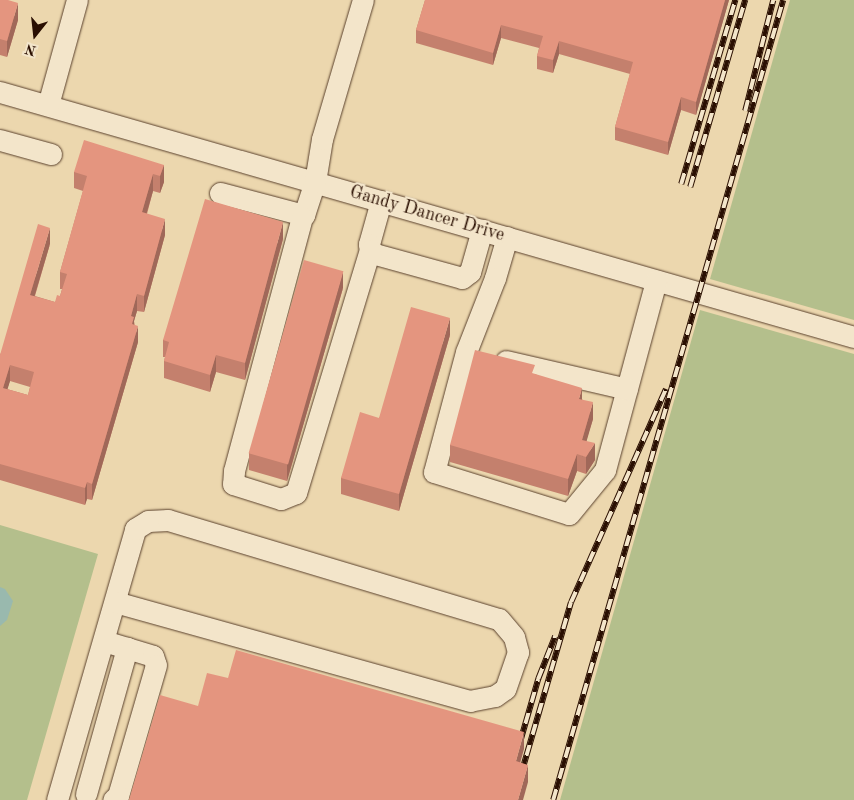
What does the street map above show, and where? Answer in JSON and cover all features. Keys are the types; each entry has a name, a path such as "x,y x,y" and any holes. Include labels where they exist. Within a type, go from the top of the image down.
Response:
{"street":[{"path":"48,105 77,0"},
{"path":"363,0 322,139 308,210 302,217 234,471 233,484 281,499 296,493 370,250 369,244 381,201"},
{"name":"Gandy Dancer Drive","path":"0,92 854,337"},
{"path":"0,140 52,154"},
{"path":"220,193 302,217"},
{"path":"370,250 462,278 470,272 482,230"},
{"path":"507,237 495,278 466,352 434,472 569,514 605,470 656,281"},
{"path":"466,352 627,389"},
{"path":"116,602 470,701 495,696 505,689 518,652 514,637 499,619 168,520 148,521 135,528 116,602 59,794 96,797 127,648"},
{"path":"104,641 153,656 156,665 118,796 113,800"}],"green space":[{"path":"790,0 854,0 854,320 710,279"},
{"path":"700,310 854,354 854,800 560,800"},
{"path":"0,525 98,554 27,800 0,800"}],"water":[{"path":"0,587 5,589 13,601 7,620 0,626"}],"building":[{"path":"0,0 18,3 7,41 0,39"},
{"path":"425,0 725,0 696,102 681,97 668,142 615,127 633,62 559,41 553,60 537,56 543,36 501,25 493,53 416,30"},
{"path":"84,140 164,165 160,176 153,174 142,212 165,219 144,296 137,294 131,316 134,317 132,324 138,326 92,484 87,482 85,488 0,464 0,355 38,224 50,228 30,295 55,302 57,295 60,296 67,274 60,272 87,176 74,172","holes":["10,365 34,372 28,395 3,388"]},
{"path":"205,199 283,222 245,363 216,355 210,375 164,361 169,342 163,340"},
{"path":"304,260 343,271 288,465 249,453"},
{"path":"411,307 450,318 399,494 341,478 360,412 379,418"},
{"path":"475,350 535,365 532,373 582,388 579,399 593,402 582,440 595,443 586,457 577,454 568,479 450,445"},
{"path":"236,650 524,732 516,761 528,765 518,800 129,800 160,695 198,706 207,673 228,678"}],"railway":[{"path":"681,184 735,0"},
{"path":"690,187 745,0"},
{"path":"745,111 773,0"},
{"path":"553,800 783,0"},
{"path":"520,777 571,602 666,389"},
{"path":"519,745 538,679 555,636"}]}
